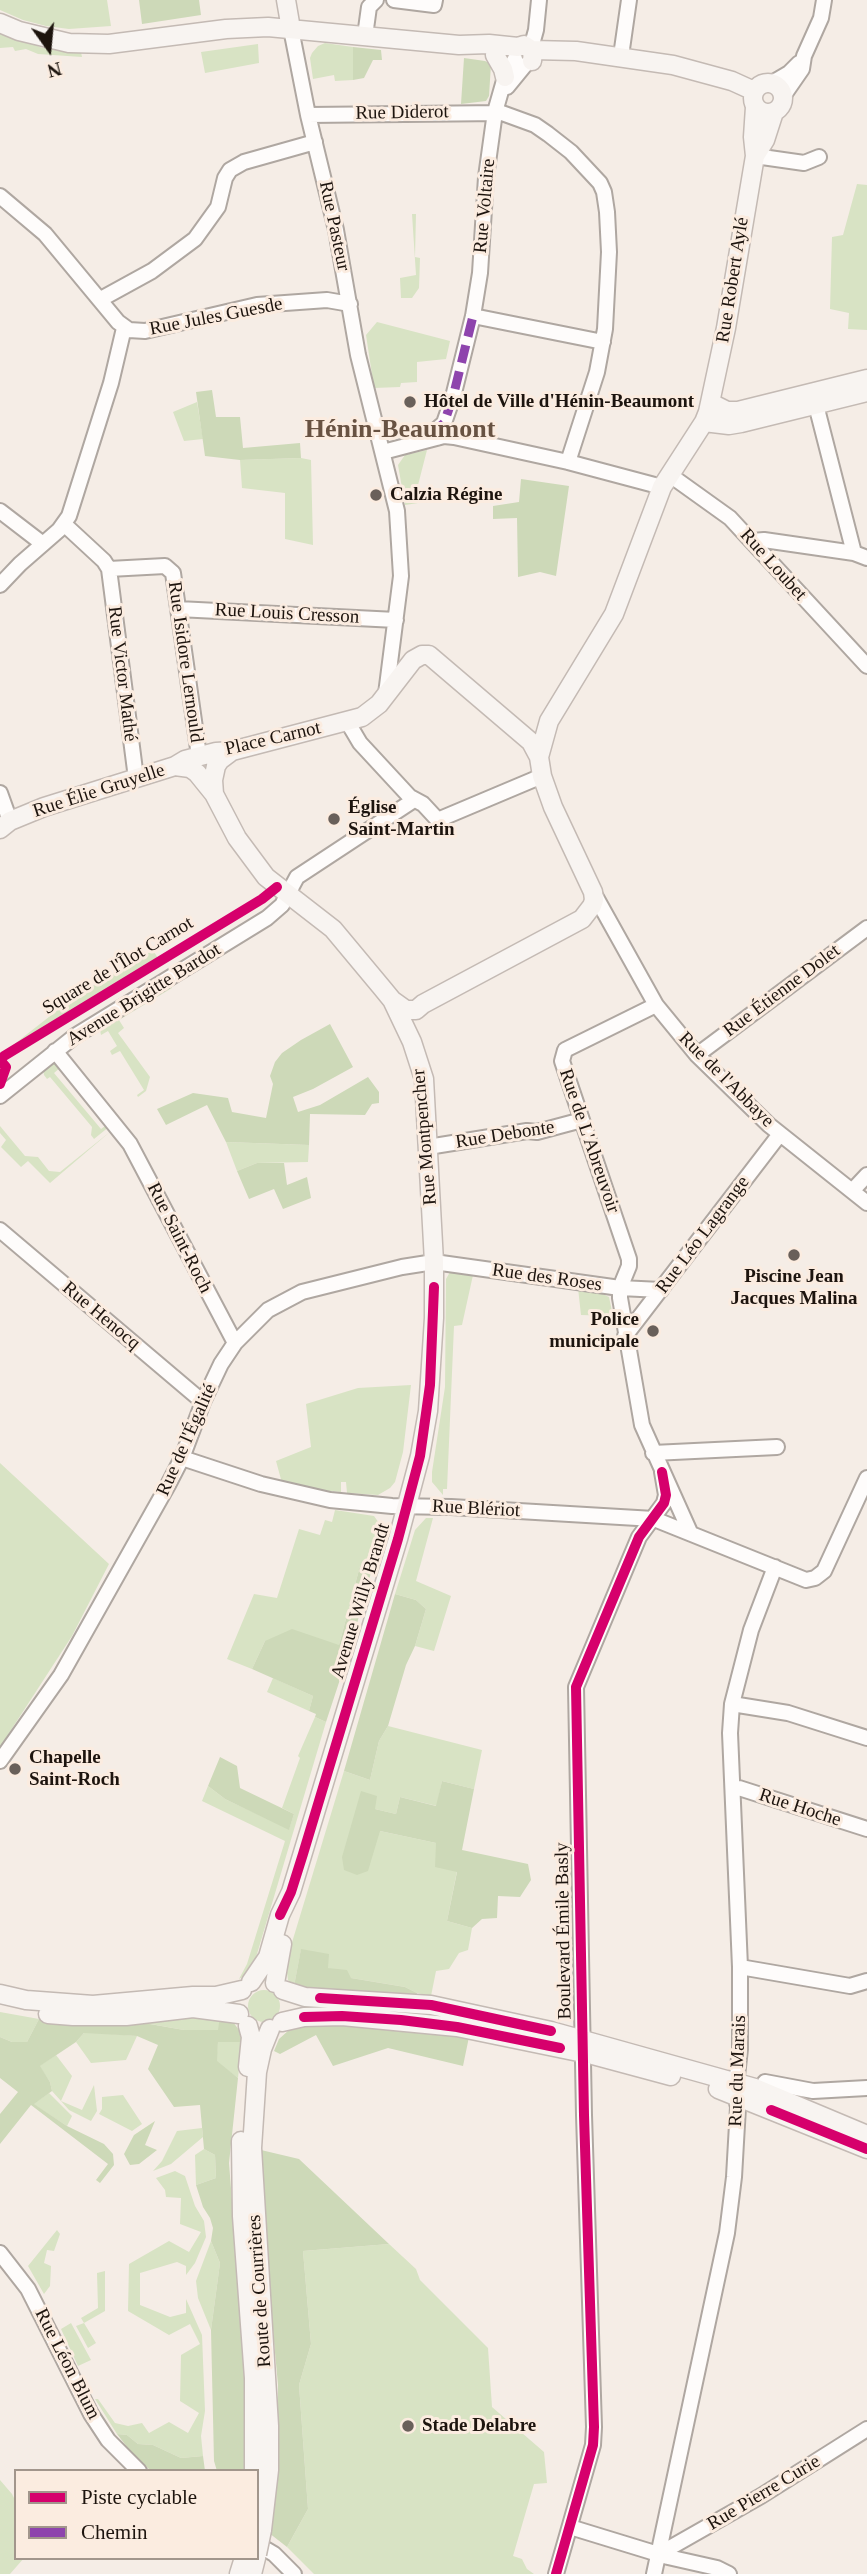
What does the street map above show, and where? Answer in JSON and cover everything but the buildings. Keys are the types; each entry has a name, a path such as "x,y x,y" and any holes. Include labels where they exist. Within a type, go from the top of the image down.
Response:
{"main road":[{"name":"Rue Pasteur","path":"286,0 291,29"},
{"path":"0,23 49,39 85,44 139,42 226,29 291,29 459,46 495,55 576,58 590,54 621,56 692,70 732,82 755,99 764,112 774,112 782,105 778,89 762,84 755,99"},
{"path":"459,46 489,44 524,55"},
{"path":"495,55 505,77"},
{"name":"Rue Robert Aylé","path":"539,757 549,720 614,614 666,481 704,422 726,328 755,156 755,99"},
{"name":"Rue Robert Aylé","path":"755,156 765,140 774,112"},
{"path":"710,403 727,411 738,411 867,379"},
{"path":"704,422 729,425 867,392"},
{"name":"Place Carnot","path":"199,756 232,751 348,721 372,712 413,660 418,656 429,655 516,728"},
{"path":"516,728 535,728 549,720"},
{"path":"516,728 531,742 539,757"},
{"path":"214,794 216,766 232,751"},
{"name":"Rue Élie Gruyelle","path":"5,825 44,807 199,756"},
{"name":"Rue de l'Abbaye","path":"539,757 542,776 553,807 593,892"},
{"name":"Rue Montpencher","path":"175,766 195,771 214,794 237,838 266,877 332,929 392,1000 422,1069 434,1262"},
{"path":"392,1000 412,1011 582,919 592,906 593,892"},
{"path":"422,1069 421,1018 439,996"},
{"name":"Avenue Willy Brandt","path":"246,1986 268,1957 280,1915 291,1892 408,1507 428,1412 434,1262"},
{"name":"Avenue Willy Brandt","path":"279,1986 279,1955 289,1918 291,1892"},
{"path":"0,1994 26,2000 93,2005 216,1996 264,1979 305,1997 431,2005 551,2031 583,2047"},
{"path":"243,2020 237,2003 246,1986"},
{"path":"276,2026 288,2006 279,1986"},
{"path":"0,2006 72,2016 126,2016 193,2008 243,2020 256,2029 304,2017 342,2016 457,2027 583,2047 736,2089 760,2090 867,2135"},
{"name":"Route de Courrières","path":"243,2020 250,2048 240,2149 254,2378 254,2469"},
{"name":"Route de Courrières","path":"260,2537 269,2469 269,2426 252,2148 257,2072 262,2049 276,2026"},
{"path":"736,2089 771,2110 867,2149"}],"street":[{"path":"365,36 369,8 376,0"},
{"path":"394,0 434,5 435,0"},
{"path":"524,55 536,30 539,0"},
{"path":"621,56 629,0"},
{"path":"778,89 796,81 821,18 824,0"},
{"name":"Rue Pasteur","path":"291,29 308,115 337,230 358,355 400,529 401,576 386,694"},
{"name":"Rue Voltaire","path":"437,438 437,429 444,423 453,397 473,316 480,273 486,177 495,112 505,77 524,55"},
{"name":"Rue Voltaire","path":"499,96 524,55"},
{"name":"Rue Diderot","path":"308,115 495,112 520,118 548,134 571,152 594,176 604,192 609,252 603,342 597,372 568,462"},
{"path":"101,299 152,271 195,239 218,207 225,178 230,170 244,162 315,142"},
{"path":"755,156 804,163 818,157"},
{"path":"0,195 45,234 124,328 105,404 64,524 0,585"},
{"name":"Rue Jules Guesde","path":"124,328 135,332 145,331 257,305 327,300 350,304"},
{"path":"473,316 603,342"},
{"path":"752,541 764,540 860,555 816,405"},
{"name":"Rue Loubet","path":"383,452 437,438 454,437 666,481 714,505 752,541 762,555 867,666"},
{"path":"0,511 43,544"},
{"path":"64,524 104,561 108,569"},
{"name":"Rue Isidore Lernould","path":"108,569 169,567 173,573 199,756"},
{"name":"Rue Victor Mathé","path":"108,569 136,778"},
{"name":"Rue Louis Cresson","path":"178,608 396,620"},
{"path":"348,721 360,743 414,800 423,804 436,818 440,819 542,776"},
{"path":"0,793 5,825"},
{"name":"Avenue Brigitte Bardot","path":"0,1096 75,1035 267,918 282,905 297,877 414,800"},
{"name":"Rue de l'Abbaye","path":"593,892 656,1004 697,1055 780,1134 867,1203"},
{"path":"582,919 604,924 613,931"},
{"name":"Rue Étienne Dolet","path":"697,1055 867,928"},
{"name":"Rue de L'Abreuvoir","path":"656,1004 565,1050 562,1053 562,1061 629,1259 620,1288 625,1336 642,1425 690,1532"},
{"name":"Rue Saint-Roch","path":"55,1051 123,1133 234,1343"},
{"name":"Rue Debonte","path":"428,1147 527,1131 537,1132 582,1120"},
{"name":"Rue Léo Lagrange","path":"625,1336 780,1134"},
{"path":"852,1191 867,1175"},
{"name":"Rue Henocq","path":"0,1230 203,1402"},
{"name":"Rue des Roses","path":"434,1262 620,1288 661,1290"},
{"name":"Rue de l'Égalité","path":"0,1760 67,1665 182,1458 203,1402 234,1343 268,1310 296,1294 402,1267 434,1262"},
{"path":"653,1453 777,1447"},
{"name":"Rue Blériot","path":"182,1458 292,1493 330,1500 408,1507 654,1519 806,1580 815,1578 824,1571 867,1478"},
{"name":"Boulevard Émile Basly","path":"556,2574 593,2445 594,2427 576,1687 639,1537 664,1503 666,1495 662,1472"},
{"name":"Rue du Marais","path":"654,2574 727,2233 737,2123 736,2089 740,2049 732,1704 751,1629 775,1567"},
{"path":"732,1704 788,1713 867,1738"},
{"name":"Rue Hoche","path":"733,1789 739,1788 867,1829"},
{"path":"740,1967 850,1986 867,1981"},
{"path":"551,2031 570,2027 579,2020 583,2010"},
{"path":"765,2082 813,2091 867,2088"},
{"path":"737,2123 747,2114 771,2110"},
{"name":"Rue Léon Blum","path":"0,2253 28,2289 90,2414 108,2440 137,2469"},
{"name":"Rue Pierre Curie","path":"659,2554 761,2496 867,2429"},
{"path":"570,2527 659,2554 718,2568 729,2574"},
{"path":"260,2537 294,2574"}],"green space":[{"path":"0,0 107,0 111,26 69,29 46,26 0,10"},
{"path":"139,0 199,0 201,15 142,24"},
{"path":"0,32 43,48 81,52 82,57 38,54 26,49 15,51 13,47 0,48"},
{"path":"325,43 353,47 353,80 335,81 334,75 313,79 310,58 318,46"},
{"path":"258,44 259,63 205,73 201,52"},
{"path":"353,47 381,50 382,60 373,60 364,78 353,80"},
{"path":"464,58 491,64 489,96 486,101 461,104"},
{"path":"857,184 867,185 867,330 848,329 849,313 830,309 832,237 843,235"},
{"path":"412,214 416,214 415,257 420,258 419,288 412,298 401,298 400,278 416,275"},
{"path":"377,322 450,341 446,359 417,362 417,382 401,383 400,387 374,388 366,335"},
{"path":"212,390 216,417 240,417 243,448 300,443 301,458 240,460 205,456 196,392"},
{"path":"197,402 203,439 184,441 173,412"},
{"path":"427,450 417,489 418,503 405,505 398,465 405,455"},
{"path":"240,460 311,460 313,545 285,539 285,493 242,488"},
{"path":"521,479 569,486 556,576 540,572 518,577 517,518 493,519 493,506 519,502"},
{"path":"153,950 159,960 9,1051 8,1049 77,995"},
{"path":"170,984 172,988 119,1020 124,1028 118,1033 150,1077 146,1091 138,1097 144,1090 120,1051 112,1055 110,1051 117,1046 108,1031 101,1035 101,1026"},
{"path":"330,1024 353,1067 293,1097 298,1112 320,1105 368,1077 379,1092 379,1103 372,1104 365,1115 310,1114 309,1145 226,1142 207,1105 166,1125 157,1109 193,1093 228,1098 232,1112 266,1118 273,1084 270,1076 275,1062 282,1053"},
{"path":"54,1062 61,1067 54,1073 101,1129 108,1124 110,1126 94,1139 91,1135 92,1127 50,1077 47,1079 44,1075 43,1068"},
{"path":"0,1126 25,1156 38,1157 49,1171 60,1172 111,1131 50,1183 28,1161 21,1167 1,1147 6,1140 0,1133"},
{"path":"226,1142 309,1145 308,1162 257,1163 237,1171"},
{"path":"257,1163 284,1163 287,1185 307,1177 311,1198 283,1209 274,1189 249,1199 237,1171"},
{"path":"450,1272 473,1275 462,1325 454,1326 447,1489 443,1489 443,1495 432,1482 432,1472 445,1387 446,1279"},
{"path":"578,1288 596,1291 609,1297 613,1316 581,1315"},
{"path":"411,1385 403,1452 395,1482 390,1488 378,1495 347,1493 346,1482 341,1482 341,1492 282,1483 276,1461 311,1447 306,1404 358,1388"},
{"path":"0,1463 109,1564 72,1636 0,1747"},
{"path":"335,1510 374,1516 384,1530 372,1569 360,1566 339,1645 265,1641 252,1669 227,1659 254,1594 277,1598 299,1529 320,1535 325,1520 332,1522"},
{"path":"426,1518 433,1518 416,1581 451,1596 434,1651 415,1646 426,1609 416,1600 395,1594 415,1530"},
{"path":"360,1566 372,1569 326,1722 309,1711 313,1696 252,1669 265,1641 292,1629 339,1645"},
{"path":"395,1594 416,1600 426,1609 388,1726 379,1741 370,1780 344,1771"},
{"path":"273,1678 313,1696 309,1711 267,1692"},
{"path":"315,1717 326,1722 254,1964 248,1974 239,1979 247,1964 285,1841 202,1801 208,1786 225,1799 289,1829 294,1814 282,1808 300,1758 298,1756"},
{"path":"388,1726 482,1750 474,1789 442,1781 437,1806 400,1797 396,1814 375,1809 361,1792 380,1831 436,1843 457,1871 447,1921 472,1928 468,1950 459,1953 449,1969 436,1971 431,1996 405,1987 351,1978 328,1968 301,1950 294,1986 288,1980 287,1973 290,1949 344,1771 370,1780 379,1741"},
{"path":"220,1757 237,1766 240,1788 294,1814 289,1830 225,1799 208,1786"},
{"path":"442,1781 474,1789 462,1850 528,1864 531,1880 520,1897 498,1896 497,1918 482,1919 472,1928 447,1921 457,1872 435,1867 436,1843 380,1831 368,1871 357,1875 344,1870 342,1857 361,1791 377,1796 375,1809 396,1814 400,1797 436,1806"},
{"path":"301,1949 329,1954 328,1968 347,1970 351,1978 405,1987 417,1993 416,1998 314,1993 294,1986"},
{"path":"264,1990 275,1995 280,2006 275,2017 264,2022 253,2017 248,2006 253,1995"},
{"path":"0,2012 39,2019 27,2042 12,2042 0,2037"},
{"path":"176,2014 220,2016 219,2030 184,2030 128,2020"},
{"path":"220,2016 233,2022 239,2030 242,2042 218,2042 217,2061 238,2078 229,2163 250,2431 248,2469 216,2469 214,2461 211,2330 220,2263 211,2241 213,2228 210,2218 203,2207 196,2185 216,2178 215,2155 204,2149 200,2105 174,2107 148,2069 158,2045 137,2036 84,2033 76,2042 40,2066 52,2091 34,2104 67,2126 104,2144 113,2154 114,2165 100,2183 96,2180 108,2164 31,2105 0,2144 0,2114 18,2092 0,2078 0,2037 12,2042 27,2042 40,2017 127,2020 184,2030 218,2030"},
{"path":"340,2024 469,2037 463,2066 388,2048 333,2066 316,2035 280,2054 274,2051 279,2039 289,2030 304,2025"},
{"path":"84,2033 137,2036 126,2060 91,2063 76,2042"},
{"path":"218,2042 242,2042 238,2078 216,2062"},
{"path":"56,2055 72,2076 61,2101 82,2110 94,2085 97,2111 91,2121 69,2110 52,2091 50,2082 39,2066"},
{"path":"49,2093 72,2116 67,2126 33,2104"},
{"path":"123,2095 142,2124 132,2131 99,2114 102,2097"},
{"path":"155,2121 145,2145 157,2150 139,2164 130,2165 124,2154 134,2135"},
{"path":"202,2128 203,2137 171,2164 153,2171 162,2161 177,2131"},
{"path":"204,2149 215,2155 216,2178 196,2185 195,2155"},
{"path":"261,2150 299,2159 389,2244 303,2251 311,2344 299,2385 308,2509 287,2547 269,2533 277,2462 278,2385 266,2254"},
{"path":"175,2171 185,2176 195,2206 204,2221 206,2237 195,2263 186,2275 186,2266 177,2262 140,2273 140,2305 170,2317 186,2313 186,2299 202,2335 205,2411 201,2436 203,2456 181,2458 153,2445 138,2444 127,2435 117,2434 95,2399 98,2399 115,2423 128,2426 142,2423 149,2433 169,2422 188,2433 199,2413 180,2401 181,2355 200,2344 190,2324 169,2335 128,2311 129,2264 169,2241 189,2252 201,2232 180,2224 181,2198 166,2197 165,2190 156,2178"},
{"path":"57,2230 60,2234 54,2251 47,2250 44,2263 51,2266 50,2286 44,2294 28,2266"},
{"path":"211,2241 220,2263 211,2330 198,2298 196,2281"},
{"name":"Stade Delabre","path":"389,2244 416,2269 420,2280 488,2348 492,2407 544,2452 547,2483 534,2484 513,2556 522,2559 527,2569 534,2574 314,2574 287,2547 308,2509 299,2385 311,2344 303,2251"},
{"path":"105,2271 105,2311 84,2323 81,2318 98,2308 97,2273"},
{"path":"71,2323 91,2360 78,2366 61,2329"},
{"path":"84,2323 96,2343 88,2348 76,2326"},
{"path":"117,2434 127,2435 138,2444 153,2445 181,2458 203,2456 205,2469 149,2469"},
{"path":"0,2480 14,2498 14,2560 22,2560 10,2574 0,2574"}],"marked path":[{"path":"437,438 437,429 444,423 453,397 473,316"}],"cycle path":[{"name":"Square de l'Îlot Carnot","path":"0,1084 6,1067 0,1060 4,1056 262,899 277,887"},
{"path":"280,1915 291,1892 303,1854 398,1539 420,1456 430,1385 434,1287"},
{"path":"556,2574 593,2445 594,2427 584,2115 576,1687 639,1537 664,1503 666,1495 662,1472"},
{"path":"320,1998 431,2005 551,2031"},
{"path":"304,2017 342,2016 401,2020 457,2027 560,2048"},
{"path":"771,2110 867,2149"}],"place":[{"name":"Hôtel de Ville d'Hénin-Beaumont","path":"410,402"},
{"name":"Calzia Régine","path":"376,495"},
{"name":"Église Saint-Martin","path":"334,819"},
{"name":"Piscine Jean Jacques Malina","path":"794,1255"},
{"name":"Police municipale","path":"653,1331"},
{"name":"Chapelle Saint-Roch","path":"15,1769"},
{"name":"Stade Delabre","path":"408,2426"}],"district":[{"name":"Hénin-Beaumont","path":"400,430"}]}
